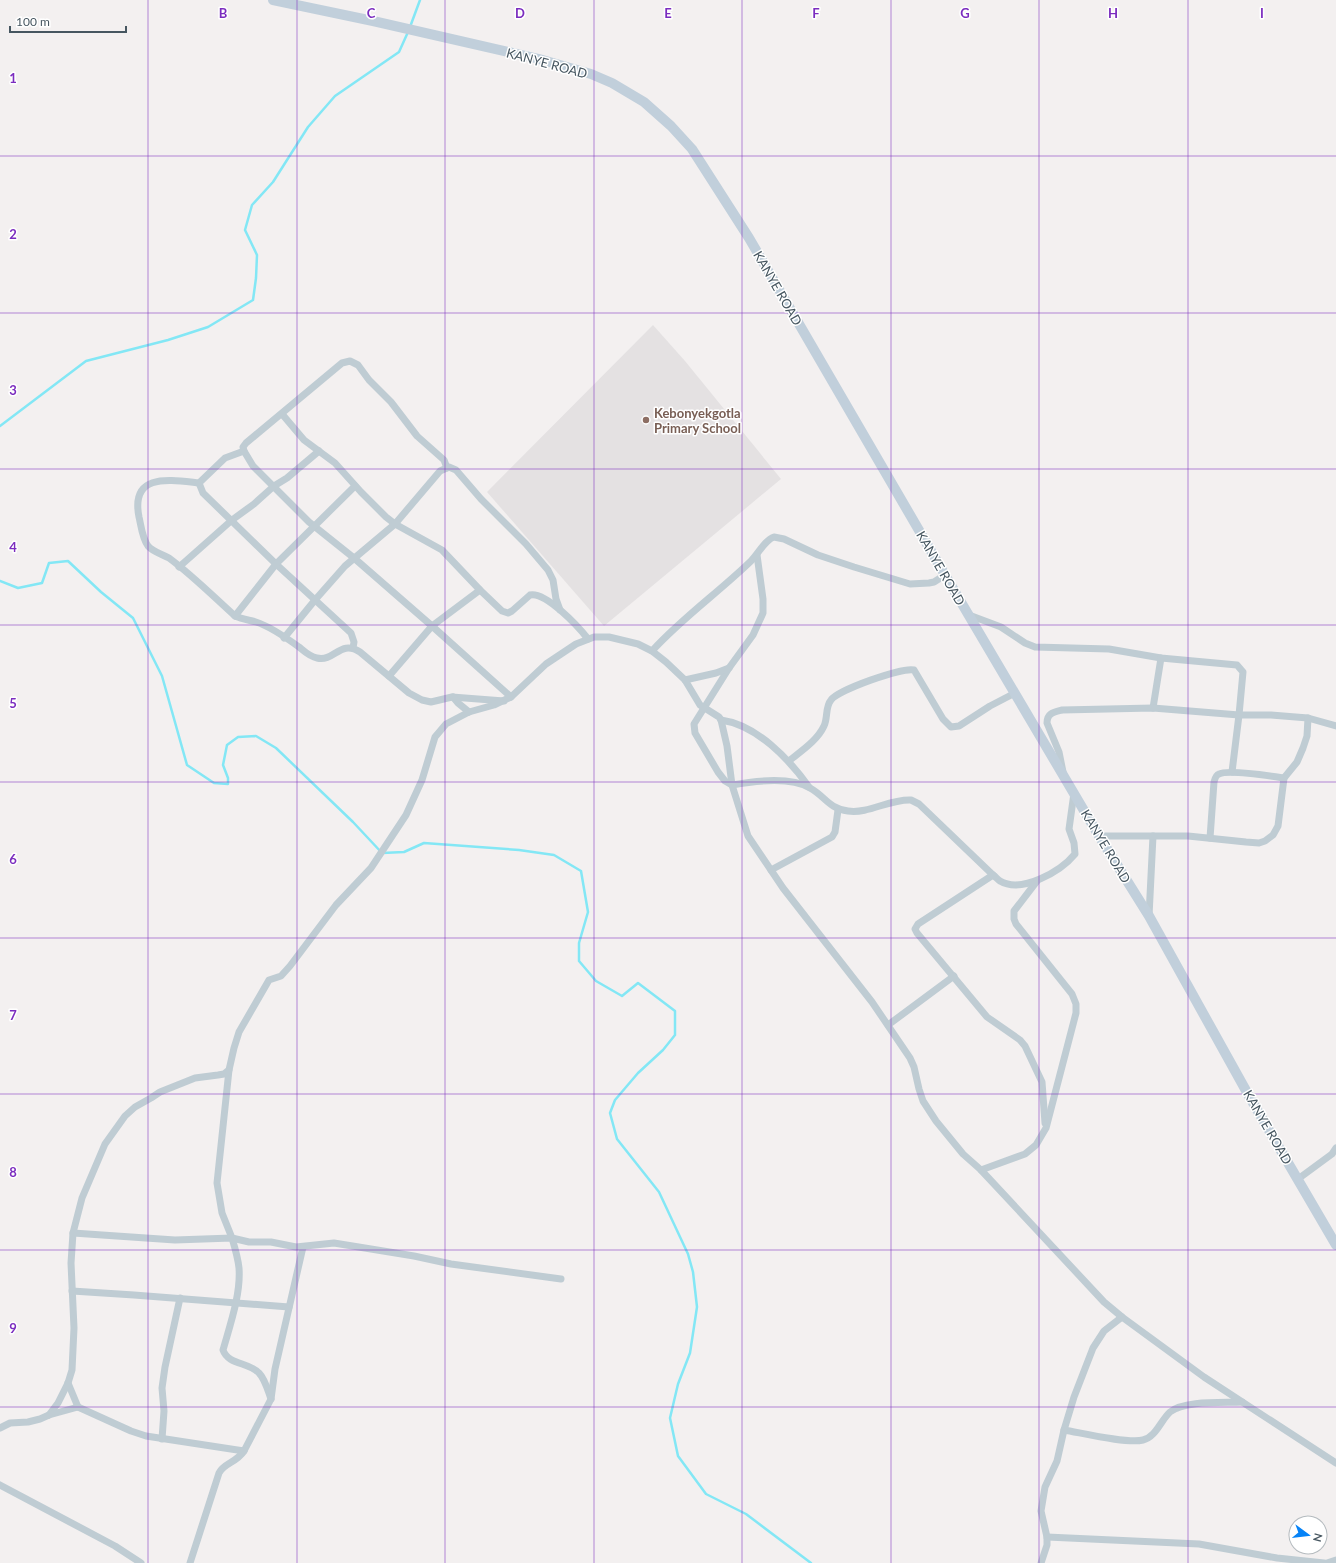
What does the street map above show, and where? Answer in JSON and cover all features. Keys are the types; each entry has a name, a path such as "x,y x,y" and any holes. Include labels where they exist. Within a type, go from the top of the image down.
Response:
{"main road":[{"name":"KANYE ROAD","path":"273,0 373,21 539,60 591,74 630,93 653,109 692,149 749,238 945,575 1064,774 1099,836 1149,916 1249,1096 1336,1245"}],"street":[{"path":"447,468 444,460 417,436 391,402 353,361 342,363 246,443 244,447 244,451 252,466 314,526 354,558 432,626 507,699"},
{"path":"282,414 304,440 335,462 355,486 395,524 442,550 480,590 506,613 512,611 532,594 540,595 560,610 588,639"},
{"path":"199,483 225,458 244,451"},
{"path":"179,567 232,520 254,504 274,486 292,475 318,451"},
{"path":"284,638 345,566 395,524 440,471 451,467 456,470 481,499 526,544 548,570 553,580 556,599 560,610"},
{"path":"199,483 173,480 156,481 144,487 138,498 137,506 146,544 152,550 168,558 236,616 244,620 259,623 284,638 306,654 319,659 329,657 342,648 353,648 360,652 408,693 427,702 507,699"},
{"path":"199,483 204,493 276,564 351,633 354,642 353,648"},
{"path":"236,616 276,564 355,486"},
{"path":"652,651 679,624 757,555 769,540 776,537 818,555 854,568 910,584 934,582 945,575"},
{"path":"757,555 763,600 763,613 753,634 728,668 694,724 695,733 722,777 732,785 769,781 798,783 809,787"},
{"path":"389,676 432,626 480,590"},
{"path":"969,615 1001,627 1025,643 1035,647 1109,649 1161,658 1237,665 1243,672 1232,772"},
{"path":"271,1399 259,1372 247,1365 224,1356 223,1350 235,1304 239,1282 239,1269 232,1238 222,1213 217,1183 229,1070 239,1032 269,980 281,976 299,956 336,906 371,868 400,826 416,796 435,737 446,724 469,712 507,699 546,664 588,639 610,637 638,644 652,651 685,680 696,700 704,708 719,716 722,720 732,785 748,836 804,916 868,997 888,1025 912,1063 923,1101 936,1121 963,1154 981,1170 1104,1302 1122,1317 1204,1377 1336,1463"},
{"path":"1153,708 1161,658"},
{"path":"685,680 716,673 728,668"},
{"path":"789,761 820,732 825,724 829,702 834,696 844,690 879,677 903,670 914,670 943,719 951,727 960,726 990,706 1015,693"},
{"path":"456,700 469,712"},
{"path":"456,700 456,718"},
{"path":"1064,774 1059,752 1047,723 1047,718 1050,714 1062,710 1153,708 1239,715 1271,715 1308,718 1336,726"},
{"path":"1099,836 1210,838 1259,843 1265,841 1273,835 1278,826 1284,778 1296,762 1303,748 1307,736 1308,718"},
{"path":"722,720 738,724 755,734 789,761 809,787 838,810 858,812 907,800 915,801 993,875 1001,882 1007,884 1037,881 1048,876 1070,860 1075,854 1074,843 1069,829 1074,793"},
{"path":"1210,838 1216,777 1219,774 1232,772 1284,778"},
{"path":"771,870 832,836 835,832 838,810"},
{"path":"1149,916 1153,836"},
{"path":"993,875 915,929 987,1017 1020,1040 1025,1046 1042,1082 1046,1128"},
{"path":"981,1170 1025,1154 1036,1145 1046,1128 1074,1023 1076,1004 1072,994 1016,924 1014,918 1014,911 1037,881"},
{"path":"888,1025 954,976"},
{"path":"48,1415 58,1403 68,1383 72,1370 74,1353 71,1263 73,1233 82,1198 102,1150 116,1126 135,1107 160,1092 195,1078 224,1074 229,1070"},
{"path":"1298,1179 1332,1154 1336,1148"},
{"path":"73,1233 175,1240 232,1238 248,1242 271,1242 303,1247 334,1243 407,1254 451,1264 561,1279"},
{"path":"190,1563 219,1473 221,1469 239,1458 244,1451 271,1399 275,1369 303,1247"},
{"path":"72,1291 289,1307"},
{"path":"162,1439 164,1411 162,1388 180,1298"},
{"path":"1041,1563 1047,1545 1047,1537 1041,1511 1045,1487 1057,1461 1064,1430 1093,1348 1104,1331 1122,1317"},
{"path":"68,1383 78,1407"},
{"path":"1064,1430 1120,1440 1142,1441 1154,1434 1164,1419 1177,1407 1204,1403 1242,1402"},
{"path":"0,1428 10,1423 28,1422 78,1407 131,1431 162,1439 244,1451"},
{"path":"0,1485 115,1546 141,1563"},
{"path":"1047,1537 1199,1544 1277,1558 1324,1563"},
{"path":"1327,1563 1336,1560"}],"shaded area":[{"name":"Kebonyekgotla Primary School","path":"653,325 685,361 781,479 604,626 487,492"}],"waterway":[{"path":"410,27 420,0"},
{"path":"0,426 86,361 168,340 208,327 253,300 257,255 245,230 252,205 273,182 308,127 335,96 399,52 408,32"},
{"path":"0,581 18,588 42,583 49,563 68,561 101,592 133,618 162,676 187,765 214,783 228,784 228,778 223,765 227,745 238,737 256,736 276,748 353,822 382,853 404,852 424,843 519,850 554,855 581,871 588,912 579,943 579,961 596,981 622,996 638,983 675,1011 675,1035 663,1050 638,1073 615,1100 610,1113 617,1139 659,1192 688,1254 693,1272 697,1307 690,1353 678,1384 670,1418 678,1456 706,1494 746,1514 811,1563"}],"place":[{"name":"Kebonyekgotla Primary School","path":"646,420"}]}
